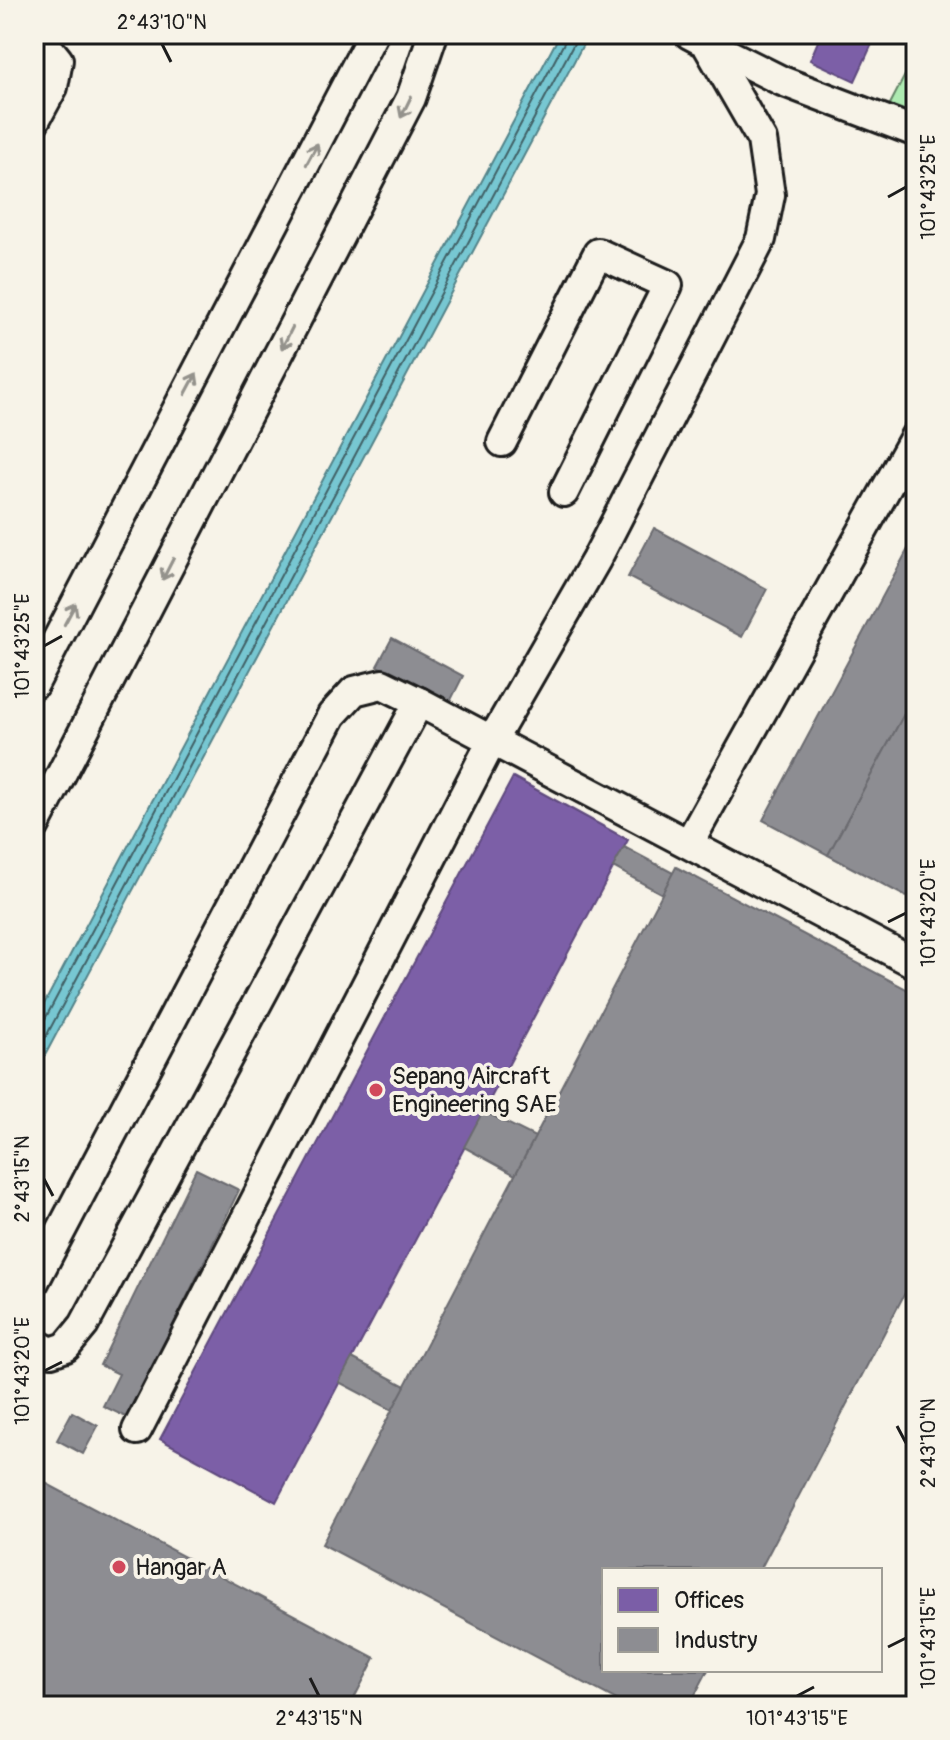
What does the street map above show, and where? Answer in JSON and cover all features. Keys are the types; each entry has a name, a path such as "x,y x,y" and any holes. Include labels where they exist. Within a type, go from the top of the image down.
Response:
{"lane":[{"path":"34,122 53,87 58,60 37,34"},
{"path":"34,684 373,34"},
{"path":"34,827 411,98 433,34"},
{"path":"698,39 782,81 916,132"},
{"path":"137,1430 493,739 596,560 761,239 770,195 762,140 698,39"},
{"path":"502,442 598,253 668,285 564,492"},
{"path":"689,843 916,435"},
{"path":"34,1282 332,715 354,691 382,684 493,739 916,964"},
{"path":"34,1343 51,1352 66,1347 84,1325 419,702"}],"green space":[{"path":"916,54 916,119 887,110"}],"water":[{"path":"560,34 587,37 34,1076 34,1023"}],"building: Offices":[{"path":"821,34 850,34 872,44 855,81 810,60"},
{"path":"513,777 628,840 276,1502 160,1439"}],"building: Industry":[{"path":"654,528 767,589 742,637 628,577"},
{"path":"916,534 916,692 828,855 763,820"},
{"path":"392,638 463,676 449,704 377,666"},
{"path":"916,692 916,902 828,855"},
{"path":"624,847 673,873 662,894 613,867"},
{"path":"676,867 916,994 916,1272 761,1568 602,1568 602,1672 707,1672 689,1706 628,1706 322,1544"},
{"path":"483,1111 535,1137 515,1175 464,1147"},
{"path":"196,1169 239,1190 128,1418 103,1406 119,1374 100,1365"},
{"path":"352,1358 405,1386 392,1410 339,1382"},
{"path":"72,1412 98,1426 83,1454 57,1440"},
{"name":"Hangar A","path":"34,1477 375,1658 350,1706 34,1706"}],"place":[{"name":"Sepang Aircraft Engineering SAE","path":"376,1090"},
{"name":"Hangar A","path":"119,1567"}]}
